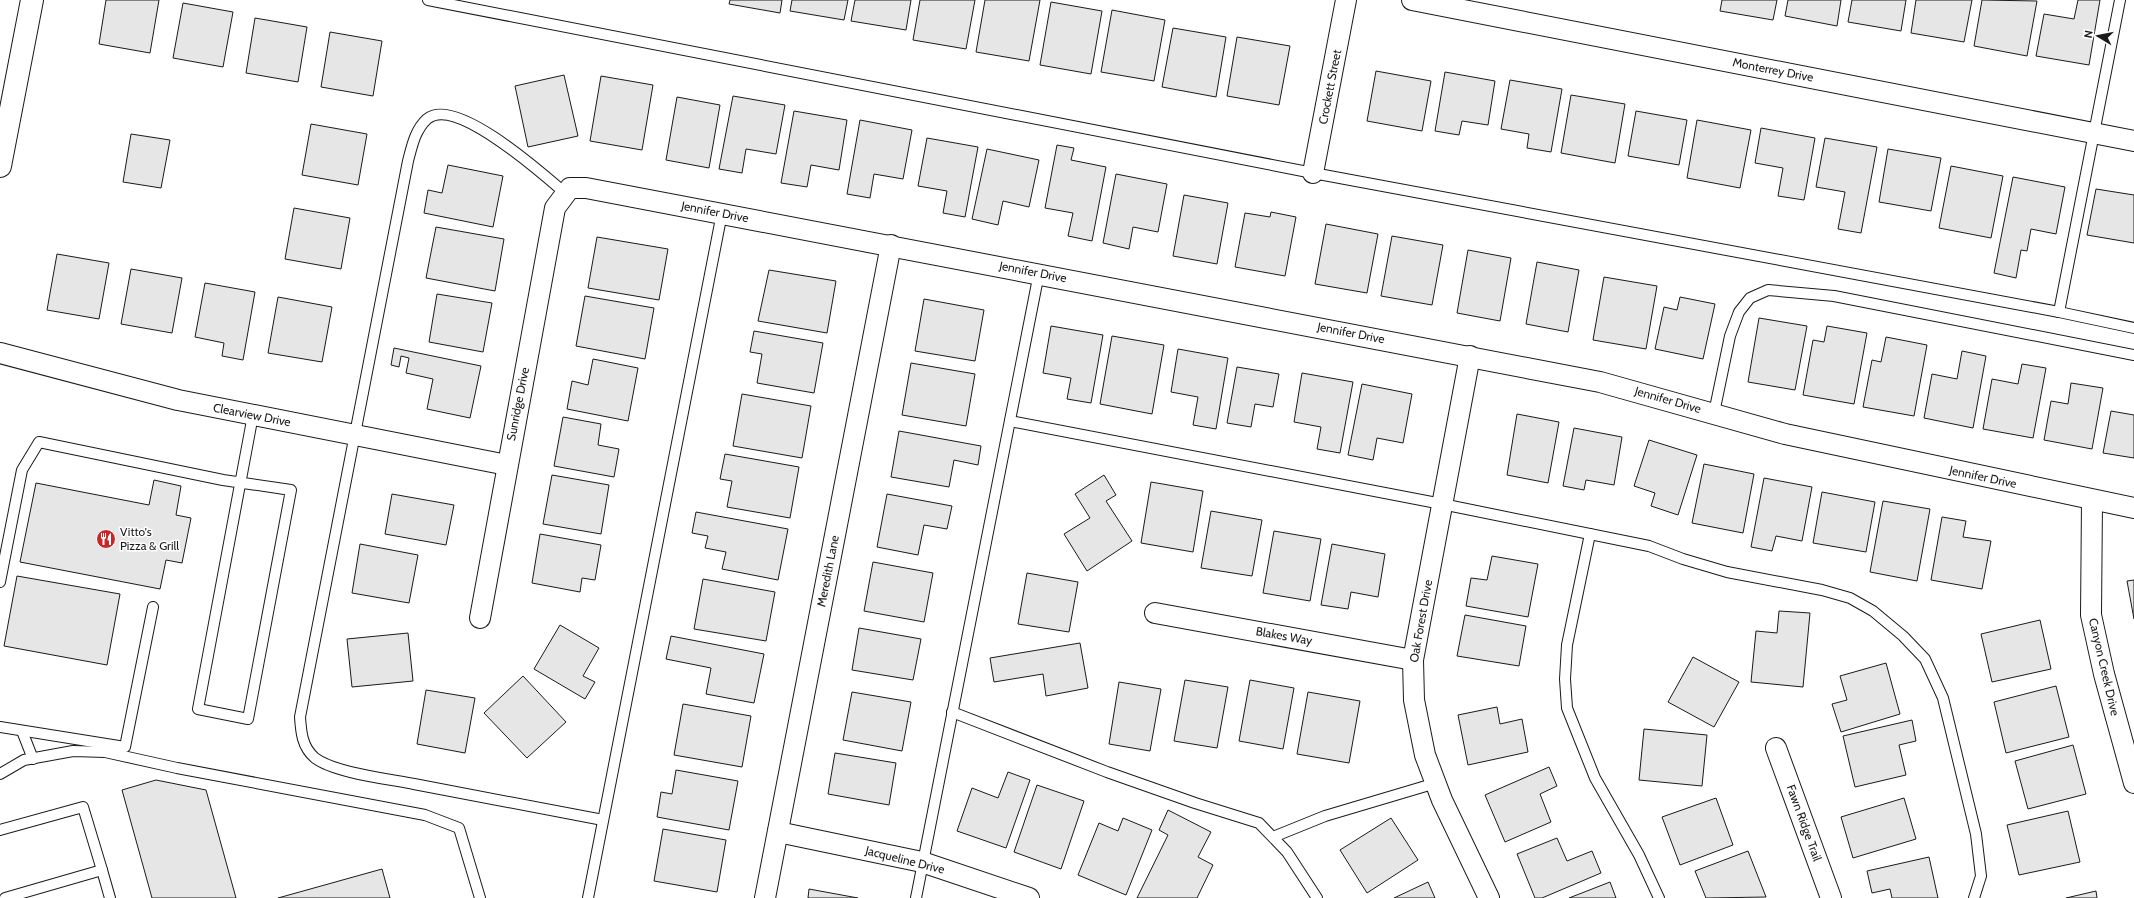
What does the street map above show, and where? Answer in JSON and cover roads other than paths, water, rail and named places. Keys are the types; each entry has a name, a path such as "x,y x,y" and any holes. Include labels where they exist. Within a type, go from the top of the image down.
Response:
{"main road":[{"path":"0,166 32,0"}],"street":[{"name":"Crockett Street","path":"1314,173 1346,0"},
{"name":"Monterrey Drive","path":"1412,0 2134,141"},
{"name":"Jennifer Drive","path":"565,193 570,188 586,188 1039,273 1600,382 1785,434 2092,501 2134,508"},
{"name":"Sunridge Drive","path":"480,618 555,208 565,193"},
{"name":"Meredith Lane","path":"765,898 891,245"},
{"name":"Clearview Drive","path":"0,353 178,400 507,465"},
{"name":"Oak Forest Drive","path":"1470,356 1413,660 1414,700 1425,755 1436,783 1490,898"},
{"name":"Canyon Creek Drive","path":"2092,501 2091,615 2104,674 2134,783"},
{"name":"Blakes Way","path":"1155,613 1413,660"},
{"name":"Fawn Ridge Trail","path":"1776,748 1831,898"},
{"name":"Jacqueline Drive","path":"778,832 922,862 1029,898"}],"lane":[{"path":"428,0 1314,173 2059,312 2134,328"},
{"path":"2059,312 2120,0"},
{"path":"565,193 511,147 460,118 442,115 428,118 417,132 408,160 353,435 300,717 301,732 306,749 316,759 330,766 370,776 603,820"},
{"path":"588,898 722,213"},
{"path":"916,898 1039,273"},
{"path":"1714,413 1730,336 1738,312 1750,298 1768,290 1834,296 2134,355"},
{"path":"0,582 22,470 39,442 241,482 291,490 248,719 198,709 241,482 253,415"},
{"path":"1010,421 1442,504 1649,546 1683,559 1727,572 1822,590 1850,598 1873,611 1903,636 1925,659 1943,698 1976,834 1981,876 1974,898"},
{"path":"1590,534 1567,645 1565,679 1567,708 1596,778 1639,855 1658,898"},
{"path":"0,727 125,747 153,607"},
{"path":"952,712 1107,772 1195,803 1259,823 1287,852 1317,898"},
{"path":"22,731 33,759"},
{"path":"0,774 24,760 73,751 105,752 177,768 425,815 458,828 480,898"},
{"path":"1273,837 1325,816 1436,783"},
{"path":"0,830 83,806 110,898"},
{"path":"5,898 102,870"}],"place":[{"name":"Vitto's Pizza & Grill","path":"106,539"}]}
